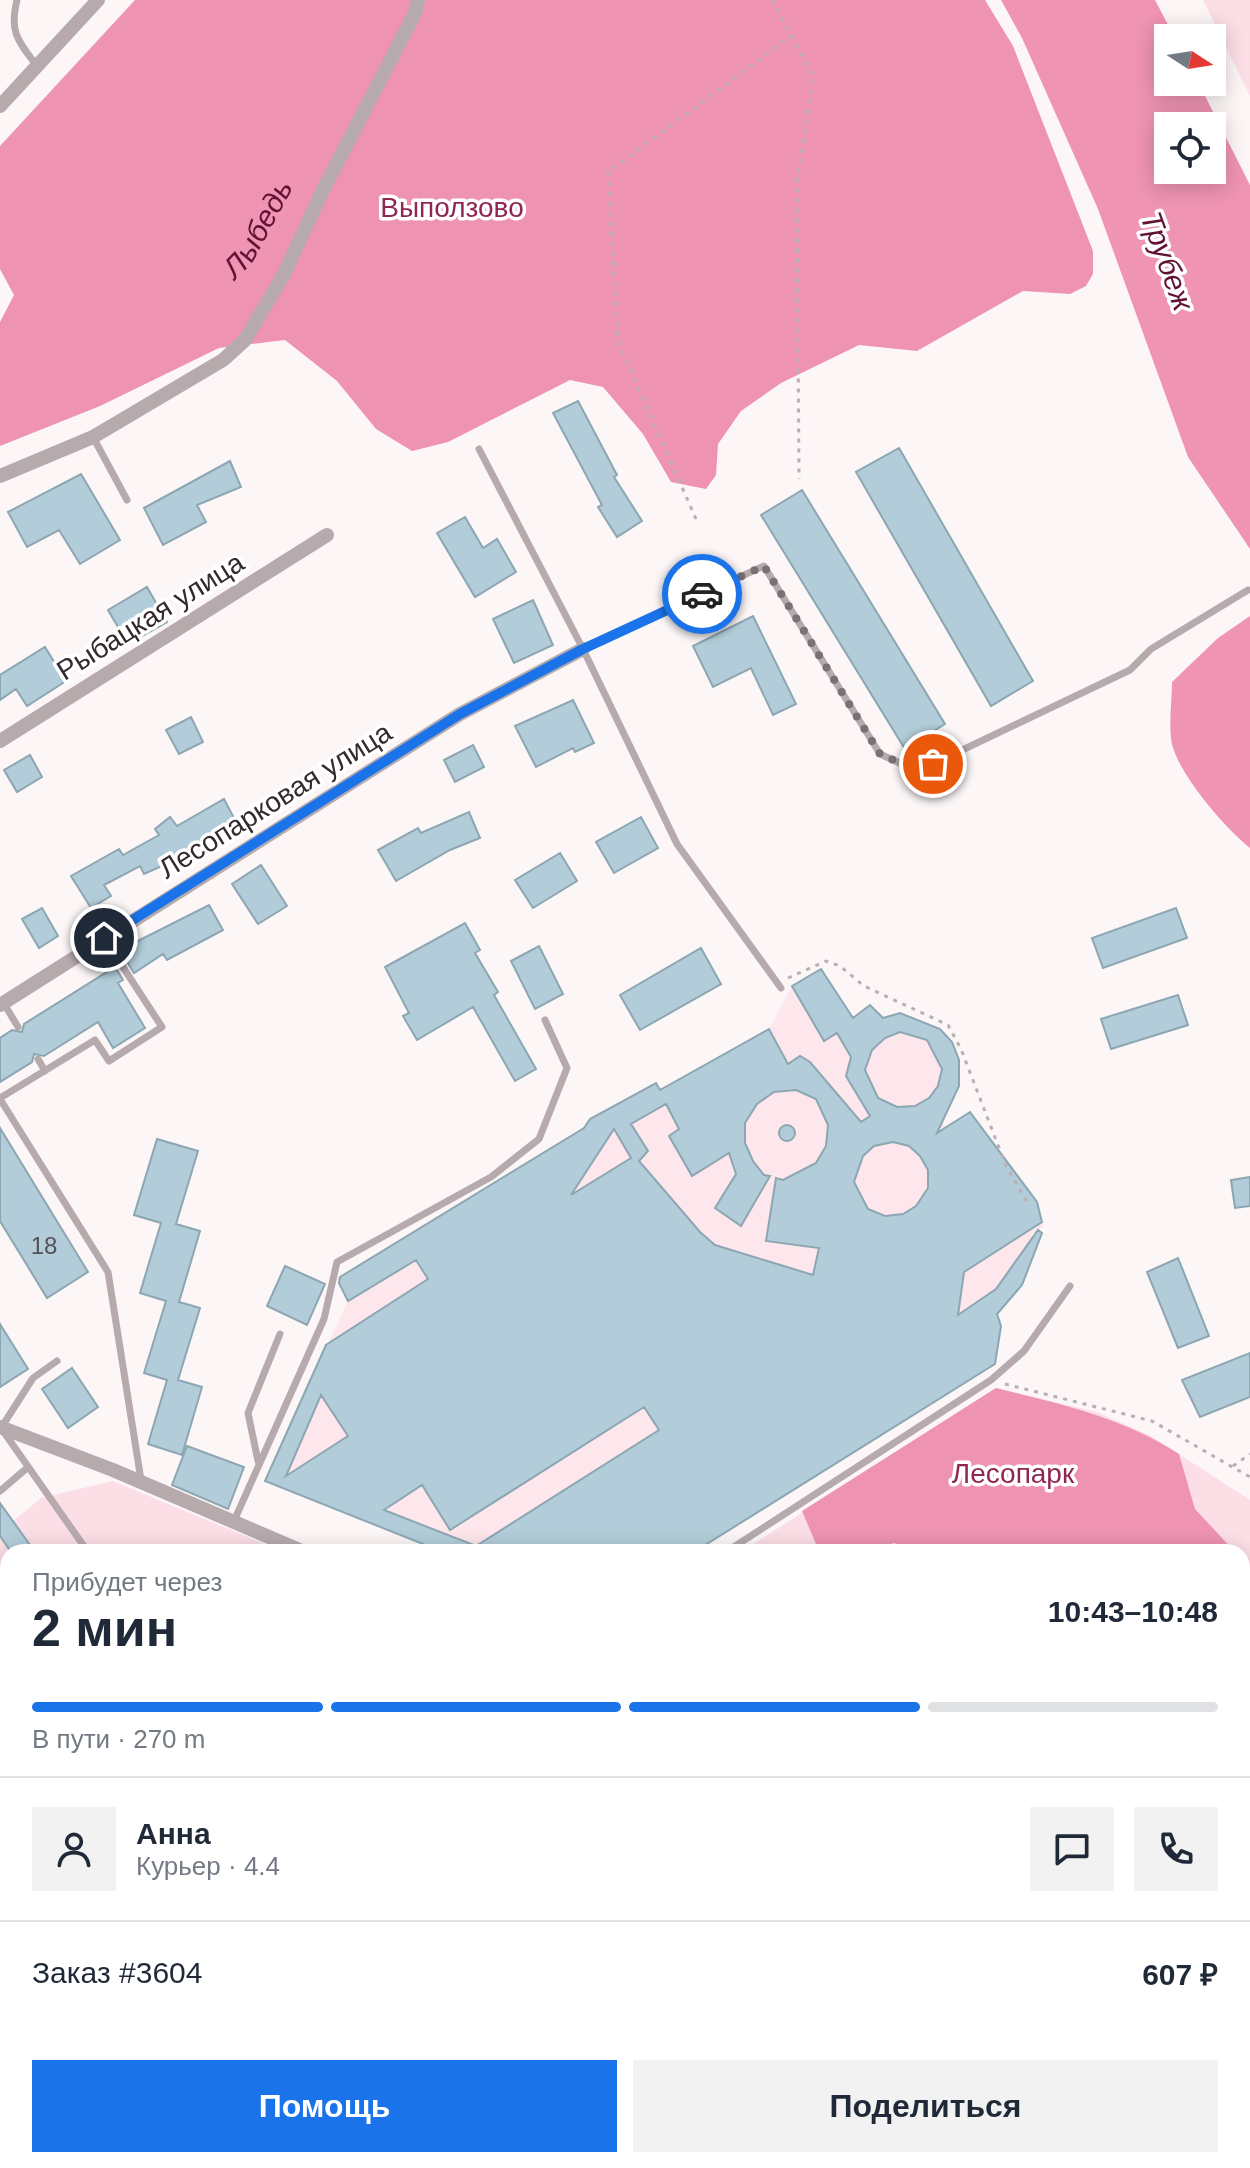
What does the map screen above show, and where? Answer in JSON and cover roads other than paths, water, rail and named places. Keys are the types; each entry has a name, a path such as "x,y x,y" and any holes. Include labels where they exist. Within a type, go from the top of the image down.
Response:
{"street":[{"path":"0,106 98,0"},
{"path":"0,476 93,437 223,360 245,340 284,274 323,190 416,11 418,0"},
{"name":"Рыбацкая улица","path":"0,741 327,535"},
{"name":"Лесопарковая улица","path":"2,1004 460,714 583,649"},
{"path":"0,1427 141,1482 286,1544"}],"lane":[{"path":"17,0 11,20 18,41 39,67"},
{"path":"93,437 127,500"},
{"path":"479,449 583,649 677,844 779,985"},
{"path":"583,649 764,566 880,754 904,765 933,764 1130,670 1151,649 1248,590"},
{"path":"104,938 162,1027 109,1061 95,1040 0,1098 108,1272 141,1482"},
{"path":"2,1004 18,1027"},
{"path":"234,1521 324,1319 337,1262 491,1177 539,1139 567,1068 545,1020"},
{"path":"38,1059 45,1071"},
{"path":"738,1544 991,1380 1024,1351 1070,1286"},
{"path":"259,1463 248,1413 280,1334"},
{"path":"57,1361 33,1378 0,1427 82,1544"},
{"path":"0,1491 27,1468"}],"water":[{"name":"Трубеж","path":"1001,0 1155,0 1168,24 1154,24 1154,96 1205,96 1213,112 1154,112 1154,184 1226,184 1226,137 1250,185 1250,549 1188,457 1098,209 1022,38"},
{"path":"1250,616 1250,848 1215,813 1191,782 1174,751 1170,724 1172,682 1218,638"}],"waterway":[{"name":"Лыбедь","path":"0,380 53,326 92,310 175,296 226,275 244,257 318,121 394,0"}],"park label":[{"name":"Выползово","path":"452,207"},
{"name":"Лесопарк","path":"1013,1473"}]}
